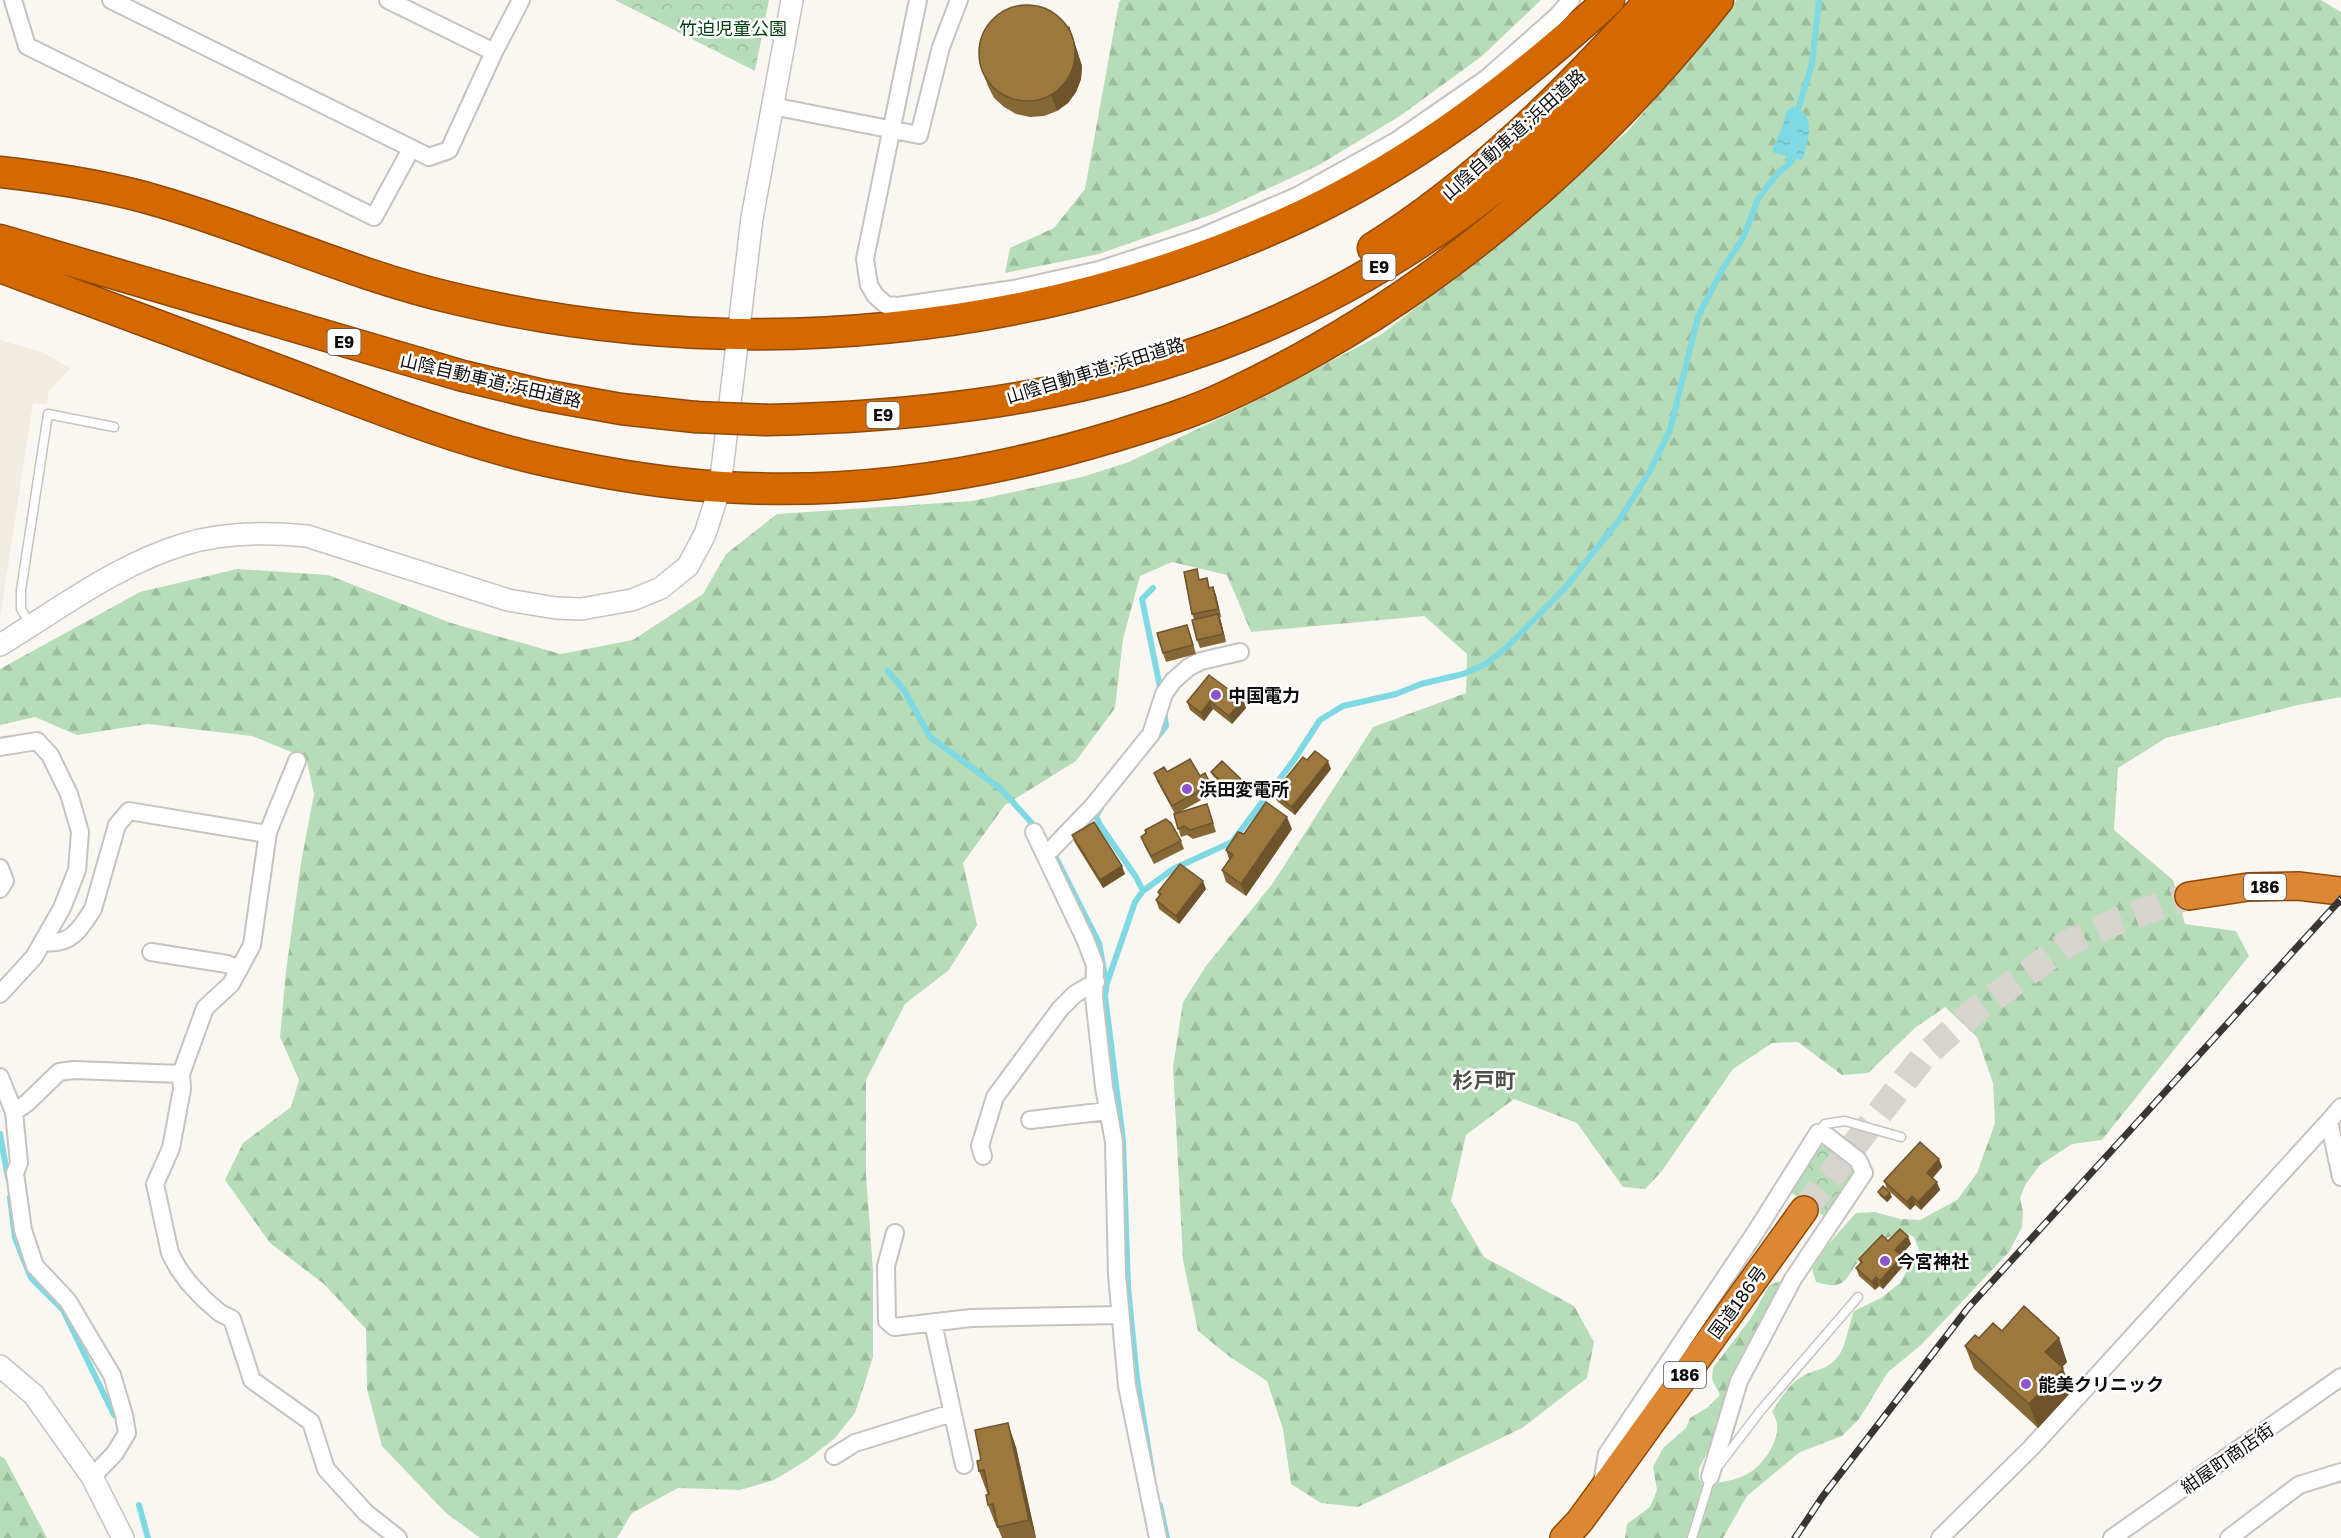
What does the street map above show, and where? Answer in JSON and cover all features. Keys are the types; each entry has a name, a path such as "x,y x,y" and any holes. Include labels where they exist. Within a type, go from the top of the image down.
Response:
{"highway":[{"path":"0,172 99,186 161,202 386,280 503,310 618,327 737,334 873,330 1020,308 1096,290 1169,269 1242,242 1319,206 1377,175 1440,135 1499,95 1558,47 1609,0"},
{"name":"山陰自動車道;浜田道路","path":"997,400 1119,367 1176,347 1273,305 1335,272 1423,214 1476,172 1568,87 1651,0"},
{"name":"山陰自動車道;浜田道路","path":"0,240 463,376 543,395 610,407 695,417 768,420 888,415 997,400 1079,386 1182,358 1278,320 1330,295 1383,265 1491,192 1543,147 1586,106 1683,0"},
{"path":"0,267 397,416 546,461 620,476 720,487 782,489 845,487 925,478 1000,466 1077,448 1152,425 1226,397 1293,363 1357,326 1449,263 1545,185 1658,72 1718,0"},
{"name":"186","path":"2189,896 2248,887 2298,886 2341,891"},
{"name":"国道186号","path":"1564,1538 1579,1522 1804,1210"}],"street":[{"path":"13,0 27,46 374,218 411,149"},
{"path":"111,0 429,157 449,150 494,52 521,0"},
{"path":"388,0 494,52"},
{"path":"0,645 127,567 185,544 262,532 308,537 508,600 556,608 581,609 623,602 661,588 688,566 705,534 720,487 752,218 792,0"},
{"path":"918,0 865,259 869,285 875,295 886,305 898,306 1014,288 1099,270 1201,237 1297,196 1396,141 1487,78 1556,17 1571,0"},
{"path":"772,106 919,135 941,47 959,0"},
{"path":"1046,855 1093,806 1151,734 1164,694 1173,681 1189,667 1201,661 1240,652"},
{"path":"0,747 37,741 50,755 69,794 80,832 77,870 62,908 34,957 0,994"},
{"path":"297,761 267,834 252,945 231,984 206,1008 181,1074 182,1089 171,1148 155,1184 170,1253 189,1283 220,1313 232,1319 252,1380 311,1422 326,1468 366,1513 398,1538"},
{"path":"43,942 56,944 69,938 86,920 93,909 117,825 129,812 267,834"},
{"path":"1034,832 1095,965 1094,997 1108,1112 1114,1142 1117,1275 1127,1386 1158,1538"},
{"path":"0,868 5,881 0,889"},
{"path":"151,952 227,964 239,970"},
{"path":"983,1156 980,1146 995,1096 1059,1009 1075,994 1096,982"},
{"path":"14,1112 27,1103 59,1072 74,1070 181,1074"},
{"path":"0,1077 14,1112 19,1163 15,1173 21,1219 35,1266 68,1301 102,1357 112,1375 124,1415 127,1433 116,1453 92,1477"},
{"path":"1940,1538 2031,1448 2341,1107"},
{"path":"1030,1120 1108,1112"},
{"path":"2329,1121 2339,1159 2341,1177"},
{"path":"1600,1492 1607,1454 1755,1233 1818,1133 1827,1136 1858,1160 1864,1173 1794,1279 1739,1381 1710,1477"},
{"path":"895,1233 886,1266 887,1321 894,1327 972,1318 1120,1315"},
{"path":"933,1323 964,1465"},
{"path":"0,1366 34,1395 92,1477 123,1538"},
{"name":"紺屋町商店街","path":"2112,1538 2341,1377"},
{"path":"834,1456 855,1443 952,1413"},
{"path":"2229,1538 2299,1485 2341,1472"}],"lane":[{"path":"31,626 21,609 21,590 48,414 114,427"},
{"path":"1818,1133 1825,1124 1845,1121 1901,1137"},
{"path":"1692,1538 1710,1477 1761,1410 1858,1297"}],"shaded area":[{"path":"0,340 44,353 70,368 48,393 47,405 33,403 0,618"}],"green space":[{"name":"竹迫児童公園","path":"615,0 769,0 755,71"},
{"path":"1121,0 1541,0 1482,56 1400,116 1319,165 1213,214 1099,254 1005,273 1010,248 1054,228 1085,189"},
{"path":"1737,0 2321,0 2341,12 2341,697 2298,705 2166,738 2118,768 2114,830 2173,880 2185,924 2236,931 2249,956 2102,1140 2072,1144 2040,1165 2025,1185 2020,1198 2023,1212 2022,1227 2009,1252 1921,1345 1888,1372 1859,1419 1842,1436 1800,1452 1747,1496 1723,1538 1625,1538 1627,1524 1650,1507 1657,1490 1653,1467 1663,1448 1686,1428 1690,1418 1708,1407 1720,1395 1712,1379 1713,1368 1751,1318 1769,1286 1779,1281 1781,1286 1716,1423 1710,1446 1699,1469 1699,1478 1702,1484 1732,1480 1749,1473 1765,1459 1773,1446 1777,1432 1772,1412 1782,1397 1798,1379 1826,1367 1839,1355 1844,1346 1854,1311 1881,1298 1900,1283 1919,1250 1914,1237 1901,1230 1866,1252 1856,1263 1849,1276 1841,1283 1827,1285 1816,1282 1812,1269 1824,1249 1856,1213 1875,1212 1900,1219 1920,1220 1957,1200 1977,1173 1995,1123 1993,1083 1977,1037 1945,1007 1915,1028 1868,1073 1842,1075 1798,1042 1772,1043 1733,1069 1661,1172 1645,1189 1623,1187 1577,1123 1514,1099 1466,1135 1451,1201 1484,1257 1574,1306 1594,1342 1587,1378 1522,1428 1358,1507 1321,1503 1291,1484 1283,1429 1267,1381 1230,1357 1198,1331 1183,1260 1173,1067 1183,1002 1206,966 1273,883 1373,727 1466,693 1467,654 1424,616 1251,632 1227,575 1172,562 1140,576 1123,639 1115,708 1076,761 1005,805 963,863 977,925 949,970 905,1004 866,1080 866,1175 873,1270 873,1357 855,1413 835,1438 807,1460 774,1480 740,1490 678,1488 632,1513 617,1538 480,1538 446,1513 382,1446 367,1389 366,1329 324,1284 270,1243 225,1180 243,1143 291,1107 299,1080 280,1037 286,971 301,863 314,794 306,758 252,736 148,724 77,735 35,717 0,725 0,669 140,592 237,569 328,575 451,623 561,654 633,640 703,594 726,554 777,514 972,501 1082,477 1129,462 1264,397 1382,334 1512,232 1629,130"},
{"path":"1827,1144 1856,1165 1858,1175 1825,1217 1788,1190 1817,1146"},
{"path":"0,1456 5,1459 47,1538 0,1538"}],"water":[{"path":"1792,107 1805,115 1809,129 1802,160 1795,159 1794,164 1786,161 1786,156 1772,152 1784,124 1786,112"}],"building":[{"path":"1027,5 1045,8 1061,19 1072,35 1075,53 1072,71 1061,87 1045,98 1027,101 1009,98 993,87 982,71 979,53 982,35 993,19 1009,8"},
{"path":"1197,569 1199,580 1207,578 1209,588 1213,587 1218,609 1192,614 1184,572"},
{"path":"1218,614 1223,634 1197,640 1192,620"},
{"path":"1187,625 1193,645 1163,653 1157,633"},
{"name":"中国電力","path":"1209,675 1243,700 1229,716 1210,701 1201,713 1187,702"},
{"path":"1315,751 1328,761 1292,807 1274,793 1303,757 1307,760"},
{"name":"浜田変電所","path":"1190,759 1200,776 1205,773 1211,785 1172,806 1154,773 1164,767 1167,772"},
{"path":"1222,761 1244,782 1233,793 1211,772"},
{"path":"1266,802 1287,817 1241,884 1222,870 1233,855 1226,850 1238,832 1244,834"},
{"path":"1207,804 1213,823 1190,830 1184,826 1178,829 1174,814"},
{"path":"1166,819 1171,823 1181,841 1151,856 1141,837 1146,833 1145,830"},
{"path":"1094,822 1122,866 1100,880 1072,835"},
{"path":"1180,864 1203,881 1176,916 1156,900 1161,894 1158,892"},
{"path":"1920,1142 1939,1159 1927,1173 1937,1182 1918,1202 1912,1196 1907,1202 1884,1181"},
{"path":"1883,1186 1890,1193 1885,1198 1878,1192"},
{"name":"今宮神社","path":"1900,1229 1908,1236 1895,1250 1902,1256 1880,1281 1876,1277 1872,1282 1856,1268 1862,1262 1859,1259 1882,1235 1888,1241"},
{"path":"2024,1306 2059,1338 2045,1352 2063,1368 2029,1404 1965,1346 1975,1335 1979,1338 1993,1323 2002,1331"},
{"path":"1008,1423 1029,1520 998,1527 993,1504 988,1505 986,1495 989,1494 984,1470 979,1471 977,1461 981,1460 975,1430"}],"waterway":[{"path":"1796,116 1812,64 1819,0"},
{"path":"1152,1472 1137,1379 1128,1287 1123,1141 1105,996 1107,983 1135,902 1143,891 1173,869 1232,842 1294,760 1320,720 1343,706 1396,694 1421,684 1463,674 1486,664 1506,648 1565,588 1620,519 1650,471 1670,430 1698,317 1723,268 1743,238 1758,199 1777,174 1789,164 1790,156"},
{"path":"1153,588 1142,599 1161,692"},
{"path":"888,671 904,690 930,737 1001,789 1038,830"},
{"path":"1156,739 1166,726 1164,711"},
{"path":"1101,808 1096,816 1100,825 1143,891"},
{"path":"1052,850 1099,943 1106,981"},
{"path":"0,1134 8,1178"},
{"path":"10,1197 15,1238 31,1278 63,1310 114,1415"},
{"path":"139,1505 148,1538"},
{"path":"1160,1505 1167,1538"}],"tunnel":[{"path":"1804,1210 1923,1057 1971,1014 2068,943 2120,920 2189,896"}],"railway":[{"path":"1795,1538 1823,1496 1968,1308 2341,899"}],"place":[{"name":"中国電力","path":"1216,695"},
{"name":"浜田変電所","path":"1187,789"},
{"name":"今宮神社","path":"1885,1261"},
{"name":"能美クリニック","path":"2026,1384"}],"district":[{"name":"杉戸町","path":"1484,1080"}]}
